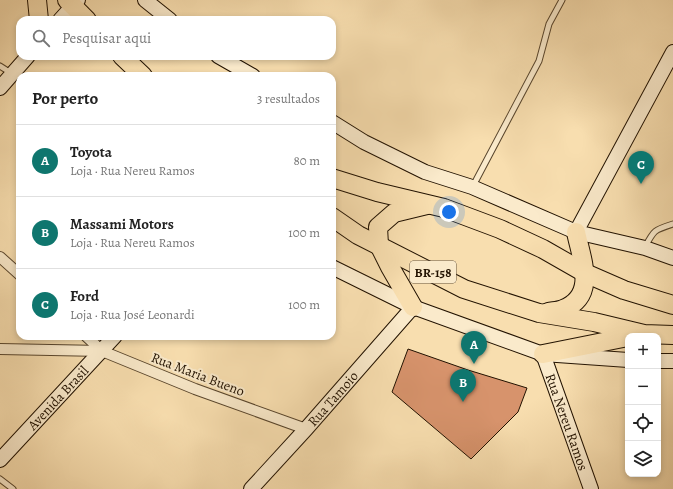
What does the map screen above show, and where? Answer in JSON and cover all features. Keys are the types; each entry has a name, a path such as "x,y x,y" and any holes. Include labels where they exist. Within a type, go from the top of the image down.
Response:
{"highway":[{"path":"36,0 38,16"},
{"path":"73,2 84,16"},
{"path":"126,60 139,72"},
{"path":"336,179 377,192 444,208 500,229 543,249 585,273 624,290 671,301"},
{"path":"413,307 390,267 379,244 378,227 394,213 430,204"},
{"name":"BR-158","path":"336,220 358,235 379,244 464,289 539,313 594,322 627,333"},
{"path":"539,313 563,309 575,302 584,290 585,273 576,232"},
{"name":"BR-158","path":"661,335 673,335"},
{"path":"542,354 625,338"}],"street":[{"path":"145,0 165,16"},
{"path":"63,16 73,2"},
{"path":"576,232 673,52"},
{"path":"19,72 26,60"},
{"path":"225,60 246,72"},
{"path":"0,88 16,77"},
{"path":"336,124 364,142 425,172 472,187 576,232 645,248 673,258"},
{"path":"0,257 16,271"},
{"path":"336,269 413,307 542,354 625,360"},
{"name":"Rua Tamoio","path":"251,489 413,307"},
{"name":"Rua Maria Bueno","path":"90,340 102,351 194,389 306,429"},
{"name":"Avenida Brasil","path":"0,460 112,340"},
{"path":"0,349 102,351"},
{"name":"Rua Nereu Ramos","path":"542,354 587,487"},
{"path":"661,361 673,361"}],"lane":[{"path":"472,187 538,61 549,24 562,0"},
{"path":"0,66 16,77"},
{"path":"645,248 653,232 659,228 673,224"},
{"path":"0,479 13,489"}],"building":[{"path":"408,349 468,370 527,388 518,412 471,459 392,392"}],"place":[{"name":"Ford","path":"641,184"},
{"name":"Toyota","path":"474,364"},
{"name":"Massami Motors","path":"463,402"}]}
